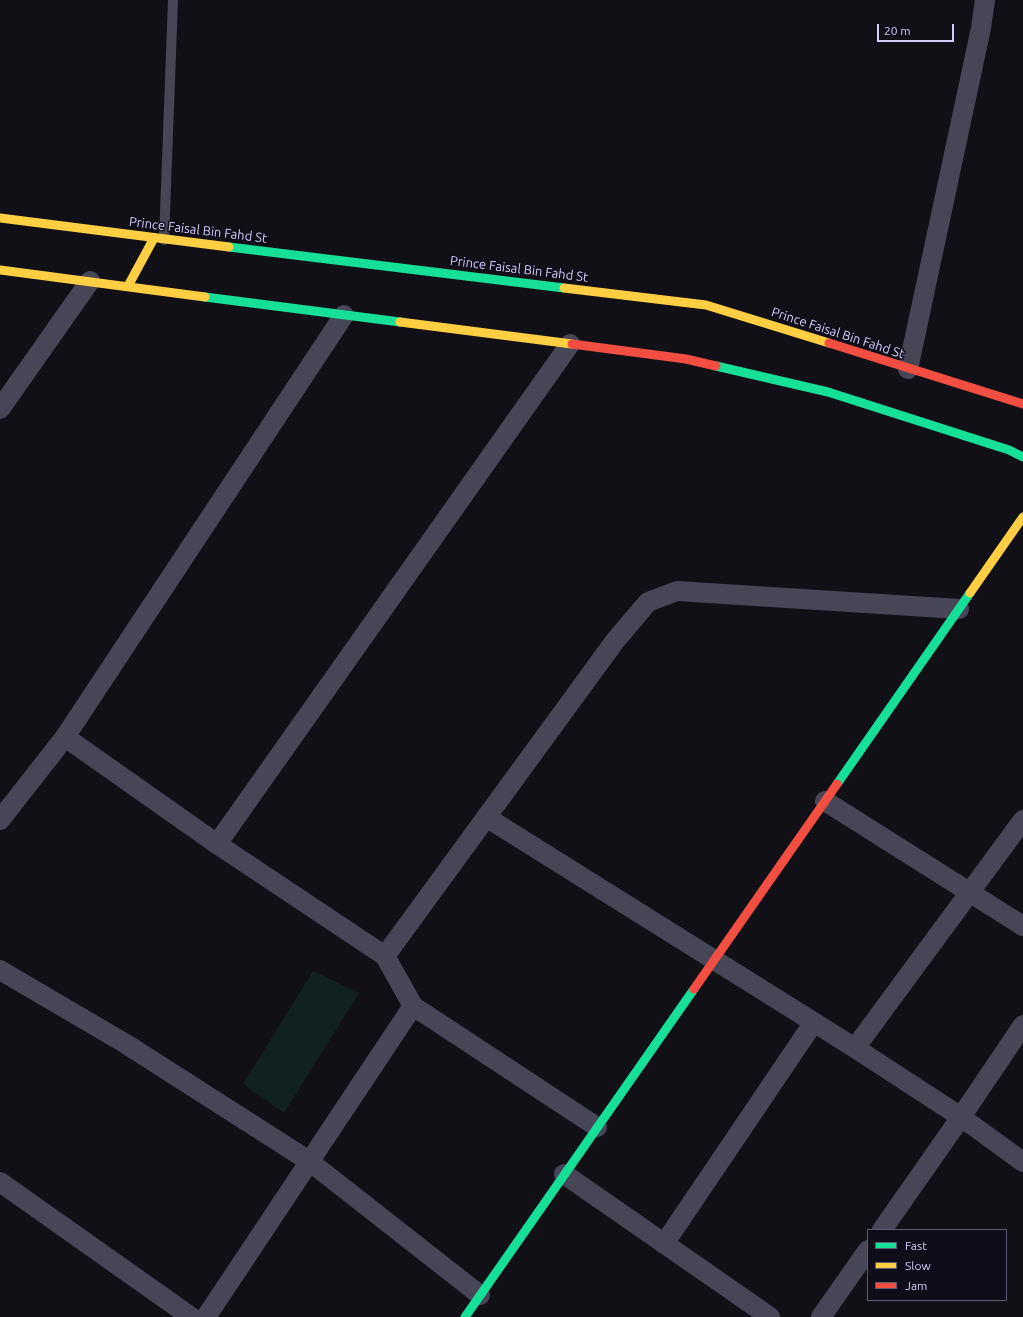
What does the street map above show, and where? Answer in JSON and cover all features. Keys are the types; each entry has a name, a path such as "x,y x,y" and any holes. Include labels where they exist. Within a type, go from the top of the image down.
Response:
{"main road":[{"name":"Prince Faisal Bin Fahd St","path":"0,218 164,240 706,305 1023,404"},
{"path":"128,286 154,238"},
{"path":"0,270 686,359 828,392 1009,450 1023,457"},
{"path":"468,1316 480,1295 564,1174 1023,517"}],"street":[{"path":"908,369 979,36 985,0"},
{"path":"0,409 90,281"},
{"path":"0,820 65,737 344,315"},
{"path":"217,844 570,344"},
{"path":"385,956 615,641 648,602 677,591 959,609"},
{"path":"65,737 217,844 385,956 412,1006 597,1127"},
{"path":"825,801 1023,926"},
{"path":"486,817 855,1048 961,1117 1023,1162"},
{"path":"855,1048 1023,820"},
{"path":"0,970 126,1044 310,1161 480,1295"},
{"path":"206,1317 412,1006"},
{"path":"664,1244 814,1022"},
{"path":"883,1229 1023,1025"},
{"path":"564,1174 770,1317"},
{"path":"0,1182 191,1317"},
{"path":"821,1317 867,1251"}],"lane":[{"path":"164,240 174,0"}],"shaded area":[{"path":"313,971 359,993 284,1113 243,1084"}],"traffic: fast":[{"path":"229,247 564,288"},
{"path":"205,297 400,322"},
{"path":"716,366 828,392 1009,450 1023,457"},
{"path":"837,784 970,593"},
{"path":"465,1317 694,989"}],"traffic: slow":[{"path":"0,218 229,247"},
{"path":"128,286 154,238"},
{"path":"0,270 205,297"},
{"path":"564,288 706,305 829,343"},
{"path":"400,322 572,344"},
{"path":"970,593 1023,517"}],"traffic: jam":[{"path":"829,343 1023,404"},
{"path":"572,344 686,359 716,366"},
{"path":"694,989 837,784"}]}
